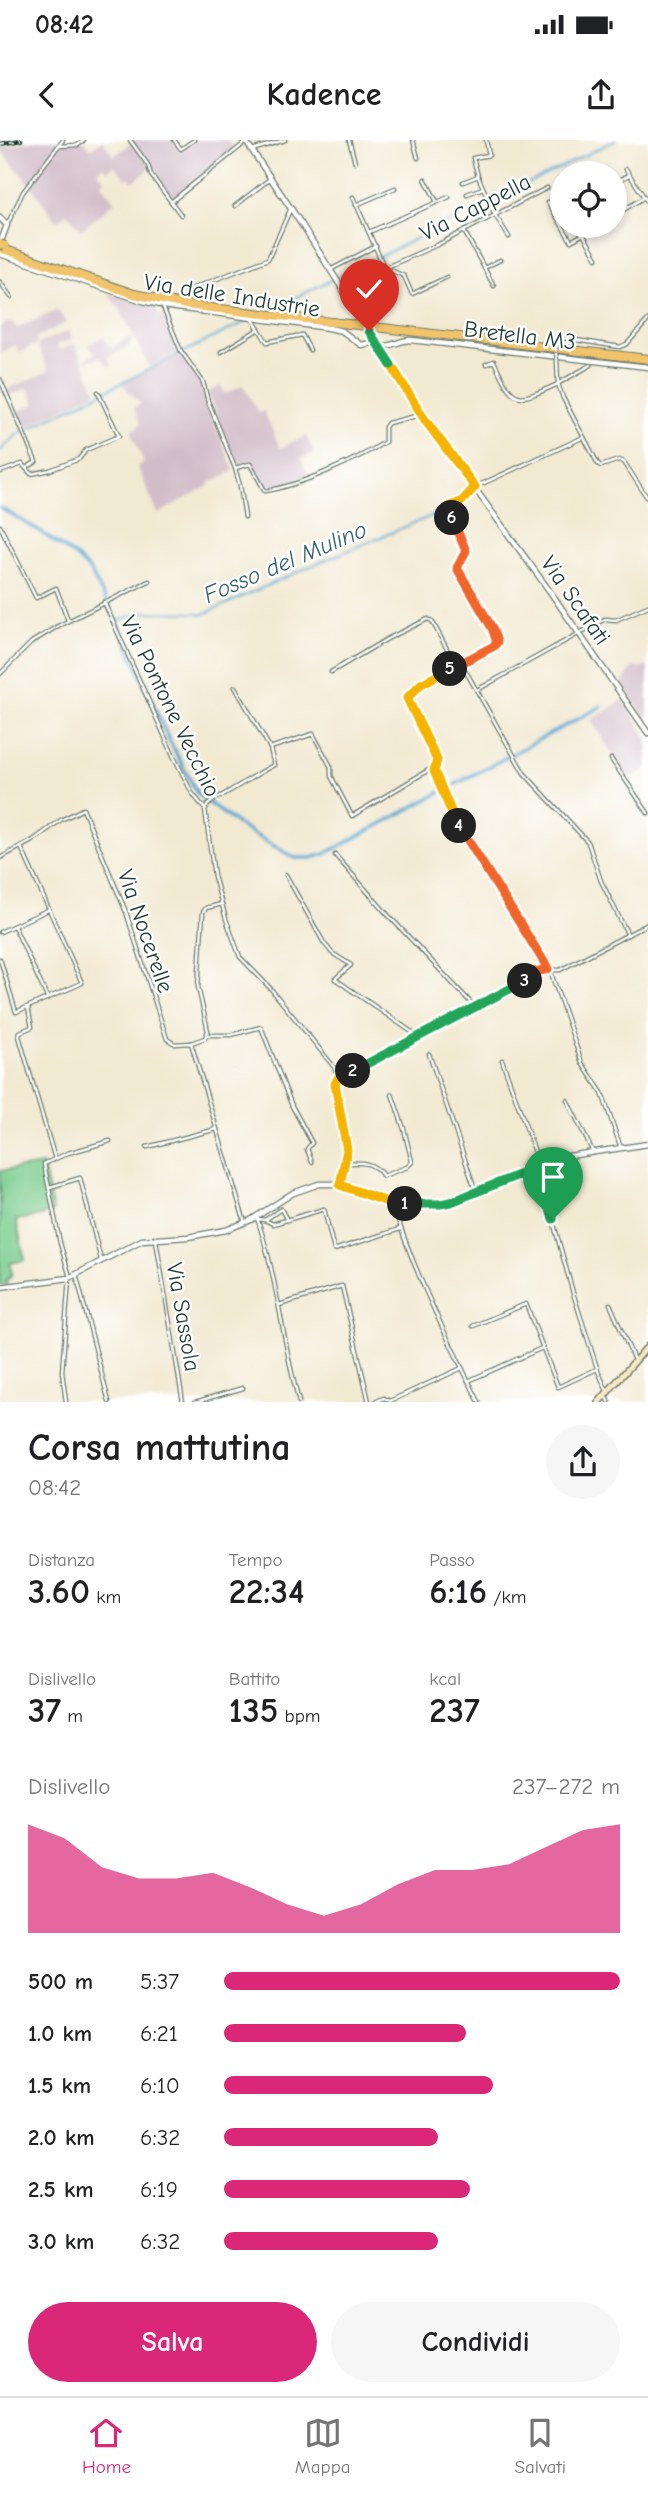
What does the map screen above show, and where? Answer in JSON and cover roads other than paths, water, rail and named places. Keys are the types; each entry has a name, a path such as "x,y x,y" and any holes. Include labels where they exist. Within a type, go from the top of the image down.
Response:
{"highway":[{"path":"1,247 136,290 178,300 648,357"}],"main road":[{"path":"599,1402 648,1346"}],"street":[{"path":"1,247 7,225 23,192 63,140"},
{"path":"58,146 78,145 84,140"},
{"path":"130,140 181,215"},
{"path":"174,140 181,149 194,140"},
{"path":"252,150 285,140"},
{"path":"349,140 355,162"},
{"path":"413,140 418,158"},
{"path":"486,140 489,155 473,158 495,215 509,237"},
{"path":"171,202 246,141 362,320"},
{"path":"627,171 648,203"},
{"path":"463,182 478,176"},
{"path":"235,206 271,178"},
{"path":"425,179 437,202"},
{"path":"356,205 395,188"},
{"path":"467,194 483,188"},
{"name":"Via Cappella","path":"345,293 385,269 547,188"},
{"path":"353,197 385,269 404,276 412,294 447,277"},
{"path":"369,232 449,197"},
{"path":"627,208 643,198"},
{"path":"186,291 268,259 291,208"},
{"path":"0,218 7,225"},
{"path":"464,231 494,286"},
{"path":"585,238 597,258"},
{"path":"330,270 376,246"},
{"name":"Via delle Industrie","path":"1,247 162,305 334,329 346,333 361,345 383,346"},
{"path":"484,268 500,260"},
{"path":"0,282 11,297"},
{"path":"162,305 181,351 204,382 208,401 235,468 245,517"},
{"path":"251,317 265,340 270,342 302,335 310,350"},
{"path":"648,320 627,344 620,347 563,338 557,342 556,352 559,383 598,465 624,461 648,499"},
{"name":"Via Scafati","path":"367,328 383,346 385,356 421,415 475,487 648,733"},
{"path":"221,352 259,329"},
{"name":"Bretella M3","path":"383,346 411,340 648,368"},
{"path":"486,364 494,361 505,386 513,395 520,397 528,397 591,365"},
{"path":"0,379 36,462 26,468"},
{"path":"0,472 21,464 33,474 50,470 79,459 86,450 119,436 99,394"},
{"path":"235,468 250,464 263,489 267,491 331,468 382,444 386,439 385,427 388,423 421,415"},
{"path":"583,437 475,487 461,502 448,509 466,548 457,568 492,628 497,642 421,684 407,698 437,760 434,771 444,793 447,808 549,969 582,1063 602,1093 621,1148"},
{"path":"0,526 36,598 55,588 68,620"},
{"path":"0,674 32,642 68,620 149,581"},
{"name":"Via Pontone Vecchio","path":"106,601 146,699 192,793 205,808 214,876 240,957 271,989 334,1067 338,1078"},
{"path":"477,690 578,632 605,619 616,620 648,606"},
{"path":"331,672 387,639 428,619 432,621 456,666"},
{"path":"461,663 524,773 584,835 607,894 628,935"},
{"path":"205,808 210,800 274,765 270,748 235,687"},
{"path":"270,748 313,734 352,817 435,766"},
{"path":"611,759 648,813"},
{"name":"Via Nocerelle","path":"21,847 61,820 81,809 84,811 127,912 167,1039 175,1044 191,1043"},
{"path":"0,858 21,847 82,983 18,1012 14,1010 0,959"},
{"path":"335,855 475,1007"},
{"path":"286,874 324,943 332,953 351,965 335,979 419,1037"},
{"name":"Via Nocerelle","path":"207,1035 198,988 203,912 206,908 222,904"},
{"path":"0,932 48,910"},
{"path":"340,1185 346,1163 346,1136 335,1092 338,1078 522,983 535,972 560,970 648,924"},
{"path":"14,926 48,999"},
{"path":"28,1008 32,1027 20,1032 19,1036 55,1159"},
{"path":"245,1223 191,1043 207,1035 231,1035 261,1027 292,1106 312,1143 307,1150 312,1162"},
{"path":"429,1054 476,1192"},
{"path":"502,1059 539,1166 573,1293 609,1402"},
{"path":"346,1163 364,1162 377,1167 385,1176 407,1167 412,1162 392,1094"},
{"path":"567,1100 593,1152"},
{"path":"147,1147 217,1129"},
{"path":"66,1402 62,1372 69,1278 44,1164 110,1141"},
{"path":"0,1287 69,1278 125,1246 155,1237 212,1234 257,1218 301,1190 325,1183 340,1185 393,1204 440,1204 562,1157 648,1144"},
{"path":"49,1187 80,1178 101,1260"},
{"path":"393,1204 400,1229 443,1332 479,1402"},
{"path":"265,1220 281,1209 287,1220"},
{"path":"257,1218 273,1224 324,1209 334,1250 400,1229"},
{"path":"257,1218 299,1402"},
{"name":"Via Sassola","path":"155,1237 183,1402"},
{"path":"76,1274 109,1402"},
{"path":"279,1305 342,1286 369,1402"},
{"path":"473,1326 525,1304 558,1387 597,1369"},
{"path":"610,1304 634,1360"},
{"path":"468,1381 543,1348"},
{"path":"375,1402 384,1398 390,1401 462,1368"},
{"path":"195,1402 243,1388"}],"waterway":[{"path":"338,277 616,140"},
{"path":"272,309 333,279"},
{"path":"0,451 18,434 249,320"},
{"name":"Fosso del Mulino","path":"117,621 143,612 202,615 460,504"},
{"path":"0,508 38,530 76,557 90,571 117,621 167,736 198,795 243,828 295,858 312,858 325,854 602,706"}],"railway":[{"path":"0,144 21,140"}]}
